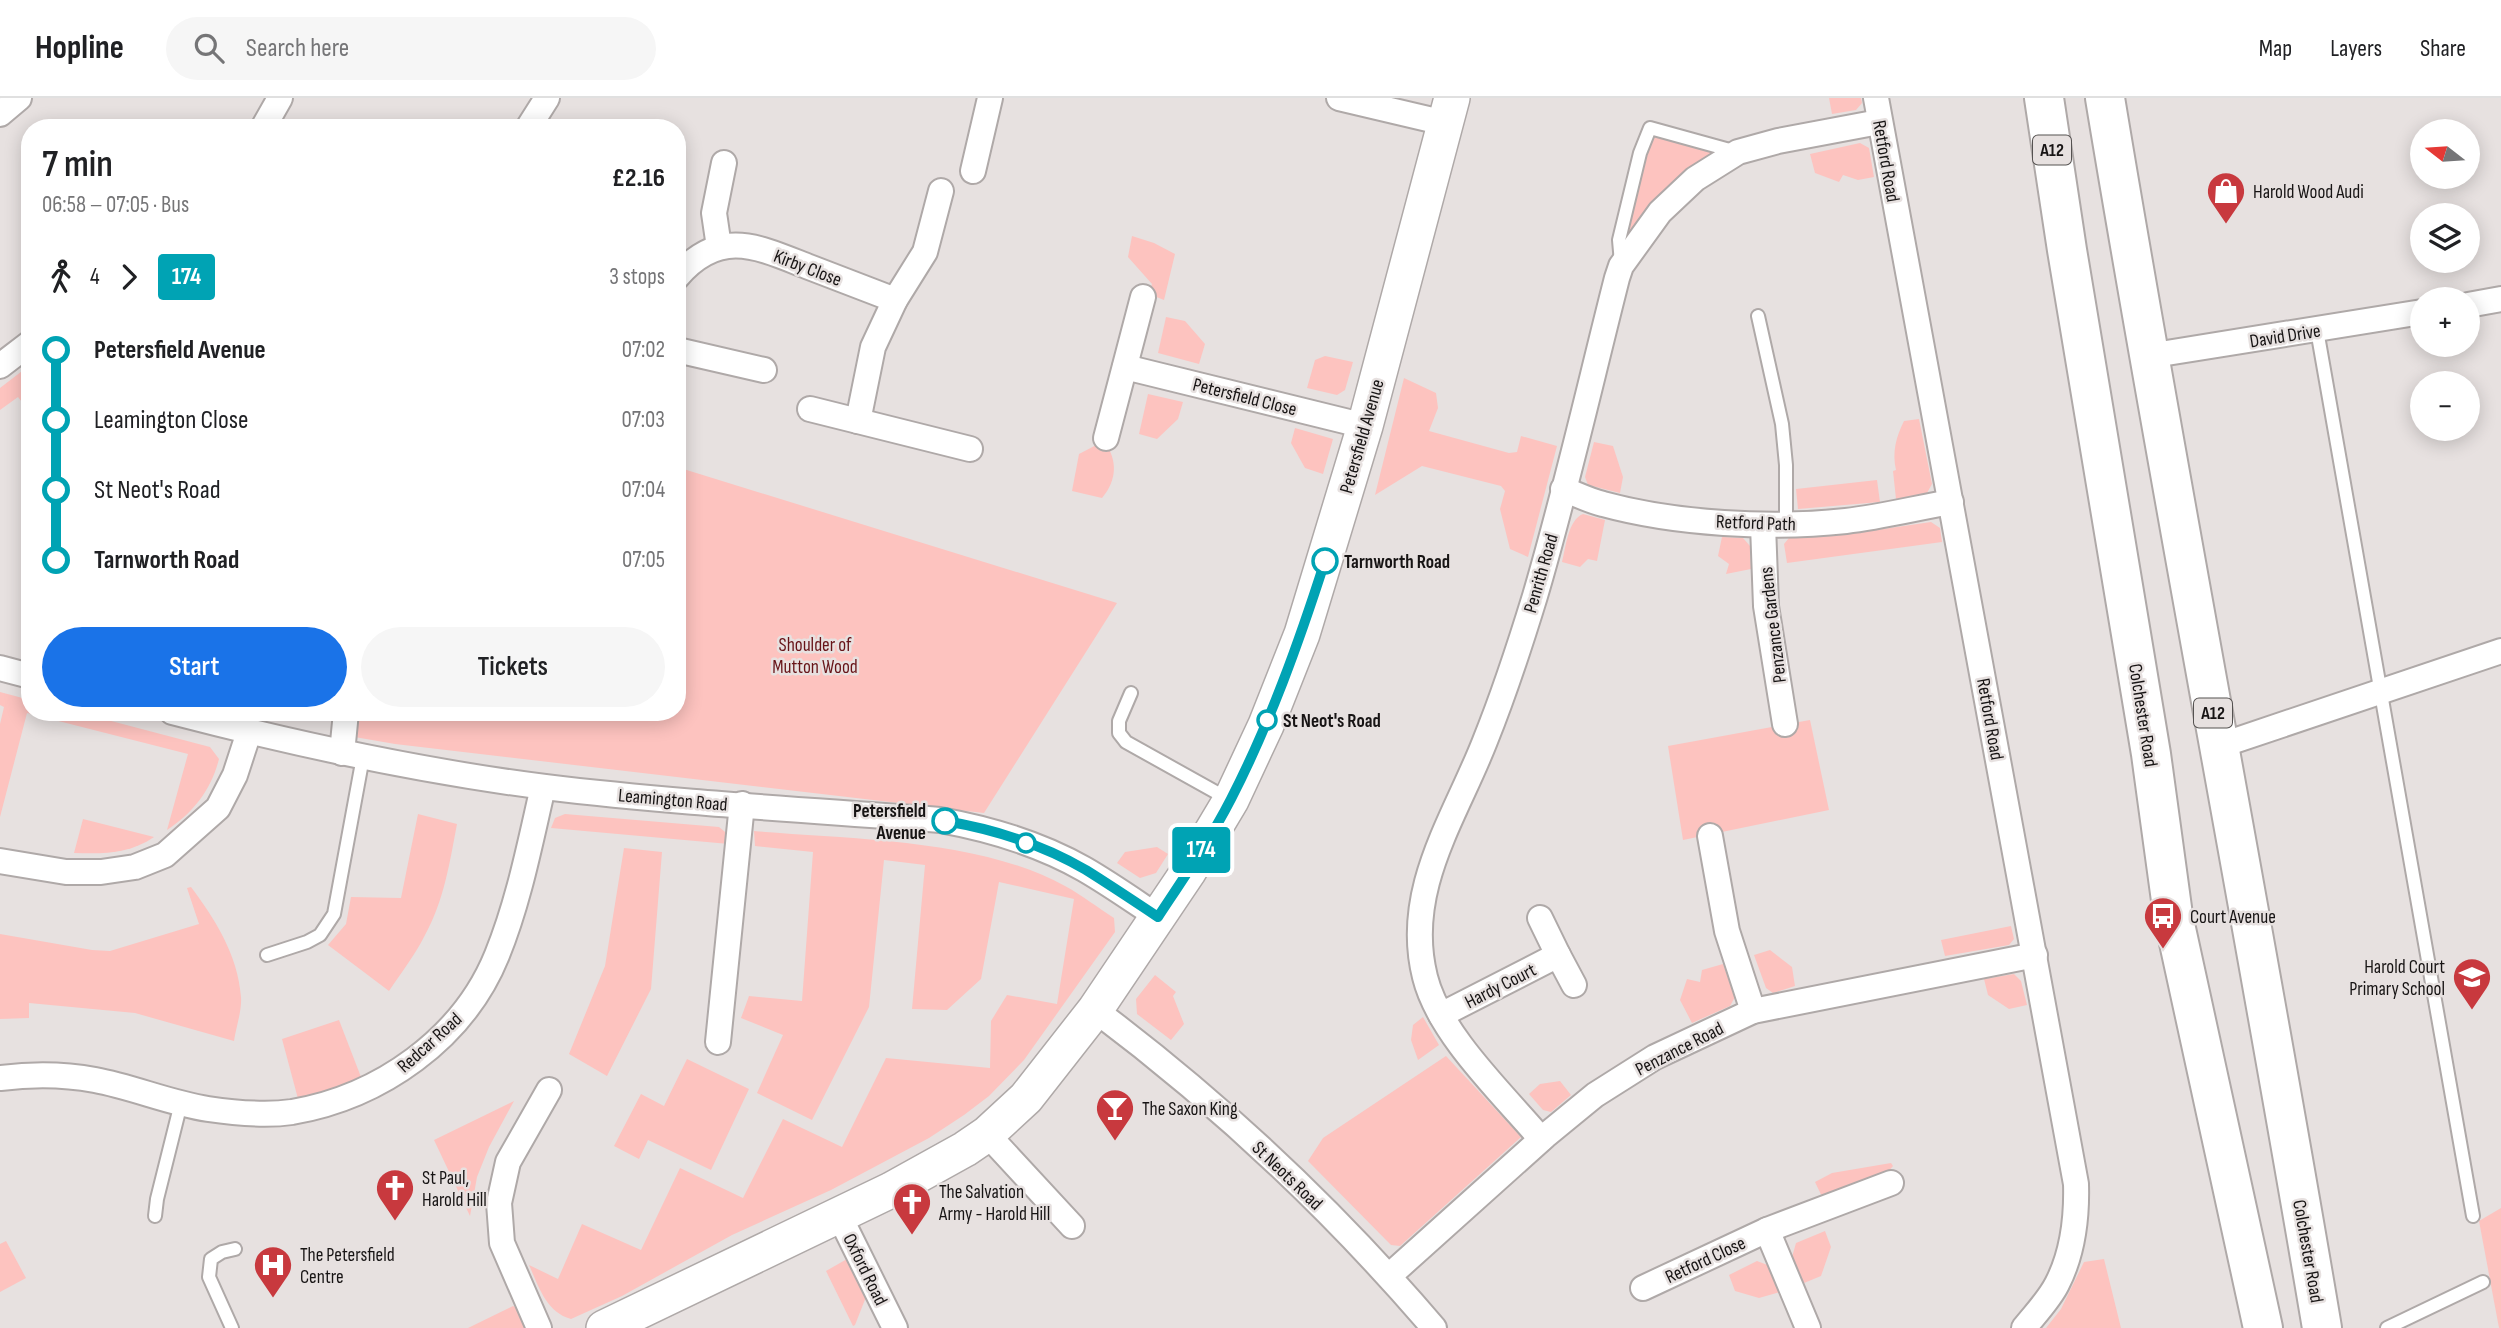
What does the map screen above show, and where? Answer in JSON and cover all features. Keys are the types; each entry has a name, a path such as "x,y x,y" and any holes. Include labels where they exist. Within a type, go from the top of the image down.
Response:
{"highway":[{"name":"Colchester Road","path":"2044,98 2151,754 2173,915 2263,1328"},
{"name":"Colchester Road","path":"2105,98 2148,356 2220,746 2322,1328"}],"street":[{"path":"0,114 19,98"},
{"path":"268,119 280,98"},
{"path":"534,119 547,98"},
{"path":"973,171 990,98"},
{"path":"1339,98 1449,110"},
{"name":"Petersfield Avenue","path":"616,1325 901,1184 988,1134 1043,1079 1095,1010 1158,917 1231,800 1266,724 1302,634 1366,426 1449,110"},
{"name":"Penrith Road","path":"1541,1139 1461,1045 1441,1015 1425,977 1419,924 1429,869 1468,784 1501,698 1535,596 1622,266 1660,212 1695,179 1738,152 1878,110"},
{"name":"Retford Road","path":"1878,110 2076,1184 2075,1231 2057,1286 2024,1328"},
{"path":"719,247 714,213 724,163"},
{"path":"858,421 873,347 895,300 925,252 941,191"},
{"name":"Kirby Close","path":"686,266 719,247 751,245 895,300"},
{"path":"1106,438 1143,297"},
{"path":"2480,302 2501,299"},
{"name":"David Drive","path":"2148,356 2410,314"},
{"path":"0,366 21,350"},
{"path":"686,352 764,370"},
{"name":"Petersfield Close","path":"1125,367 1366,426"},
{"path":"810,409 970,449"},
{"name":"Retford Path","path":"1563,489 1601,504 1634,511 1698,520 1774,525 1848,520 1951,502"},
{"name":"Penzance Gardens","path":"1774,525 1766,606 1785,724"},
{"path":"2220,746 2501,650"},
{"path":"0,668 21,674"},
{"name":"Leamington Road","path":"207,721 419,768 543,787 940,820 978,827 1026,843 1084,869 1158,917"},
{"path":"347,721 353,755"},
{"path":"0,861 66,872 101,872 135,867 165,855 218,808 235,775 249,732"},
{"name":"Redcar Road","path":"0,1078 48,1075 95,1080 181,1103 250,1114 290,1112 358,1094 415,1060 456,1021 478,992 497,956 521,882 543,787"},
{"path":"719,1042 743,804"},
{"path":"1710,836 1727,931 1753,1011"},
{"name":"Hardy Court","path":"1540,918 1574,985"},
{"name":"Hardy Court","path":"1441,1015 1558,955"},
{"name":"Penzance Road","path":"1389,1276 1541,1139 1595,1095 1655,1057 1753,1011 2035,955"},
{"name":"St Neots Road","path":"1095,1010 1182,1079 1268,1153 1389,1276 1434,1328"},
{"path":"539,1328 502,1243 499,1203 508,1162 549,1090"},
{"path":"988,1134 1072,1226"},
{"name":"Retford Close","path":"1643,1288 1767,1230 1891,1183"},
{"name":"Oxford Road","path":"839,1214 891,1326"},
{"name":"Retford Close","path":"1767,1230 1808,1328"}],"lane":[{"path":"1622,266 1619,240 1640,153 1650,128 1738,152"},
{"path":"1758,316 1782,424 1786,465 1774,525"},
{"path":"2317,330 2473,1216"},
{"path":"1131,693 1119,721 1119,733 1126,742 1231,800"},
{"path":"267,955 320,936 334,914 353,755"},
{"path":"155,1216 156,1199 181,1103"},
{"path":"232,1328 209,1277 211,1259 222,1252 235,1249"},
{"path":"2387,1328 2483,1282"}],"green space":[{"path":"1829,98 1861,98 1862,103 1856,110 1832,114"},
{"path":"1650,128 1738,152 1621,266 1619,240"},
{"path":"1860,143 1869,148 1874,177 1858,180 1843,175 1839,182 1815,173 1810,154"},
{"path":"1132,236 1175,254 1164,300 1149,294 1152,284 1128,257"},
{"path":"1166,317 1185,321 1205,344 1199,364 1158,353"},
{"path":"1325,356 1353,362 1345,390 1337,395 1307,388 1315,360"},
{"path":"21,372 21,401 18,397 0,410 0,388"},
{"path":"1404,378 1436,393 1438,408 1429,431 1509,453 1517,452 1521,436 1557,446 1528,557 1510,549 1500,509 1505,491 1501,486 1422,466 1375,495"},
{"path":"1148,394 1183,402 1178,419 1157,439 1139,434"},
{"path":"1919,419 1932,484 1927,493 1896,499 1893,471 1896,470 1894,457 1897,439 1904,421"},
{"path":"1295,428 1333,439 1323,474 1305,468 1291,443"},
{"path":"1104,441 1112,455 1114,470 1107,491 1102,498 1072,491 1079,454"},
{"path":"1594,442 1613,446 1623,477 1620,493 1588,485 1585,477"},
{"name":"Shoulder of Mutton Wood","path":"686,470 1117,603 984,813 395,744 343,735 345,721 686,721"},
{"path":"1877,480 1880,502 1798,509 1796,489"},
{"path":"1583,514 1605,520 1597,561 1588,559 1580,567 1562,562 1571,528"},
{"path":"1931,522 1940,528 1942,542 1787,563 1784,544 1789,538 1849,534"},
{"path":"1722,537 1743,538 1750,546 1751,569 1726,574 1729,564 1718,556"},
{"path":"0,692 21,698 21,721 25,721 0,817 0,724 4,707 0,705"},
{"path":"1810,720 1829,810 1683,840 1668,746"},
{"path":"58,721 111,721 210,747 219,759 211,781 185,816 167,830 188,754"},
{"path":"418,814 457,824 446,881 432,922 389,991 328,945 346,924 351,897 401,898"},
{"path":"565,814 719,827 730,836 729,844 551,828 555,818"},
{"path":"83,819 154,837 135,847 116,852 74,853"},
{"path":"754,831 914,844 994,859 1031,870 1071,890 1114,918 1115,932 1024,1060 989,1096 964,1115 929,1138 831,1190 732,1235 622,1296 571,1319 562,1316 549,1305 529,1265 558,1279 582,1224 641,1250 680,1168 743,1198 783,1119 842,1147 886,1058 990,1068 991,1021 1007,995 1057,1004 1074,899 999,882 981,979 947,1010 912,1009 925,865 884,860 869,1007 812,1120 757,1093 783,1035 741,1018 749,996 802,1001 813,852 755,846"},
{"path":"1157,847 1168,854 1156,873 1140,878 1117,863 1125,852"},
{"path":"624,848 662,852 651,989 607,1076 569,1054 605,966"},
{"path":"191,887 217,925 235,967 241,1002 234,1041 135,1013 29,1003 29,1018 0,1019 0,934 110,951 199,924 187,888"},
{"path":"2011,926 2014,939 2009,945 1945,956 1941,940"},
{"path":"1770,950 1792,967 1795,986 1773,993 1766,988 1754,955"},
{"path":"1723,964 1735,997 1730,1006 1692,1023 1680,1000 1687,979 1700,982 1702,970"},
{"path":"2014,974 2021,981 2027,1005 2009,1009 1988,995 1984,979"},
{"path":"1155,975 1176,992 1173,996 1184,1024 1171,1040 1137,1014 1136,999"},
{"path":"1423,1017 1439,1045 1418,1060 1411,1040 1413,1025"},
{"path":"339,1020 366,1090 301,1110 282,1039"},
{"path":"1446,1056 1521,1137 1400,1246 1391,1245 1308,1161 1323,1138"},
{"path":"687,1059 749,1089 711,1170 648,1140 639,1159 614,1146 641,1094 664,1106"},
{"path":"1560,1081 1571,1095 1551,1112 1543,1110 1529,1094 1540,1084"},
{"path":"514,1101 489,1147 477,1177 470,1216 434,1140"},
{"path":"1891,1163 1893,1166 1873,1190 1827,1207 1815,1182 1832,1173"},
{"path":"2501,1208 2501,1328 2499,1328 2479,1221"},
{"path":"1825,1231 1831,1247 1821,1276 1804,1283 1792,1257 1796,1243"},
{"path":"6,1241 26,1278 0,1292 0,1244"},
{"path":"847,1259 866,1297 853,1326 826,1271"},
{"path":"2104,1259 2121,1328 2046,1328 2061,1309 2084,1262"},
{"path":"1757,1261 1770,1266 1780,1292 1759,1298 1735,1291 1729,1275"},
{"path":"513,1306 521,1310 526,1328 468,1328"}],"bus line":[{"name":"174","path":"945,821 978,827 1045,850 1084,869 1158,917 1231,800 1266,724 1302,634 1325,561"}],"place":[{"name":"Harold Wood Audi","path":"2226,225"},
{"name":"Tarnworth Road","path":"1325,561"},
{"name":"St Neot's Road","path":"1267,720"},
{"name":"Petersfield Avenue","path":"945,821"},
{"name":"Court Avenue","path":"2163,950"},
{"name":"Harold Court Primary School","path":"2472,1011"},
{"name":"The Saxon King","path":"1115,1142"},
{"name":"St Paul, Harold Hill","path":"395,1222"},
{"name":"The Salvation Army - Harold Hill","path":"912,1236"},
{"name":"The Petersfield Centre","path":"273,1299"}]}
